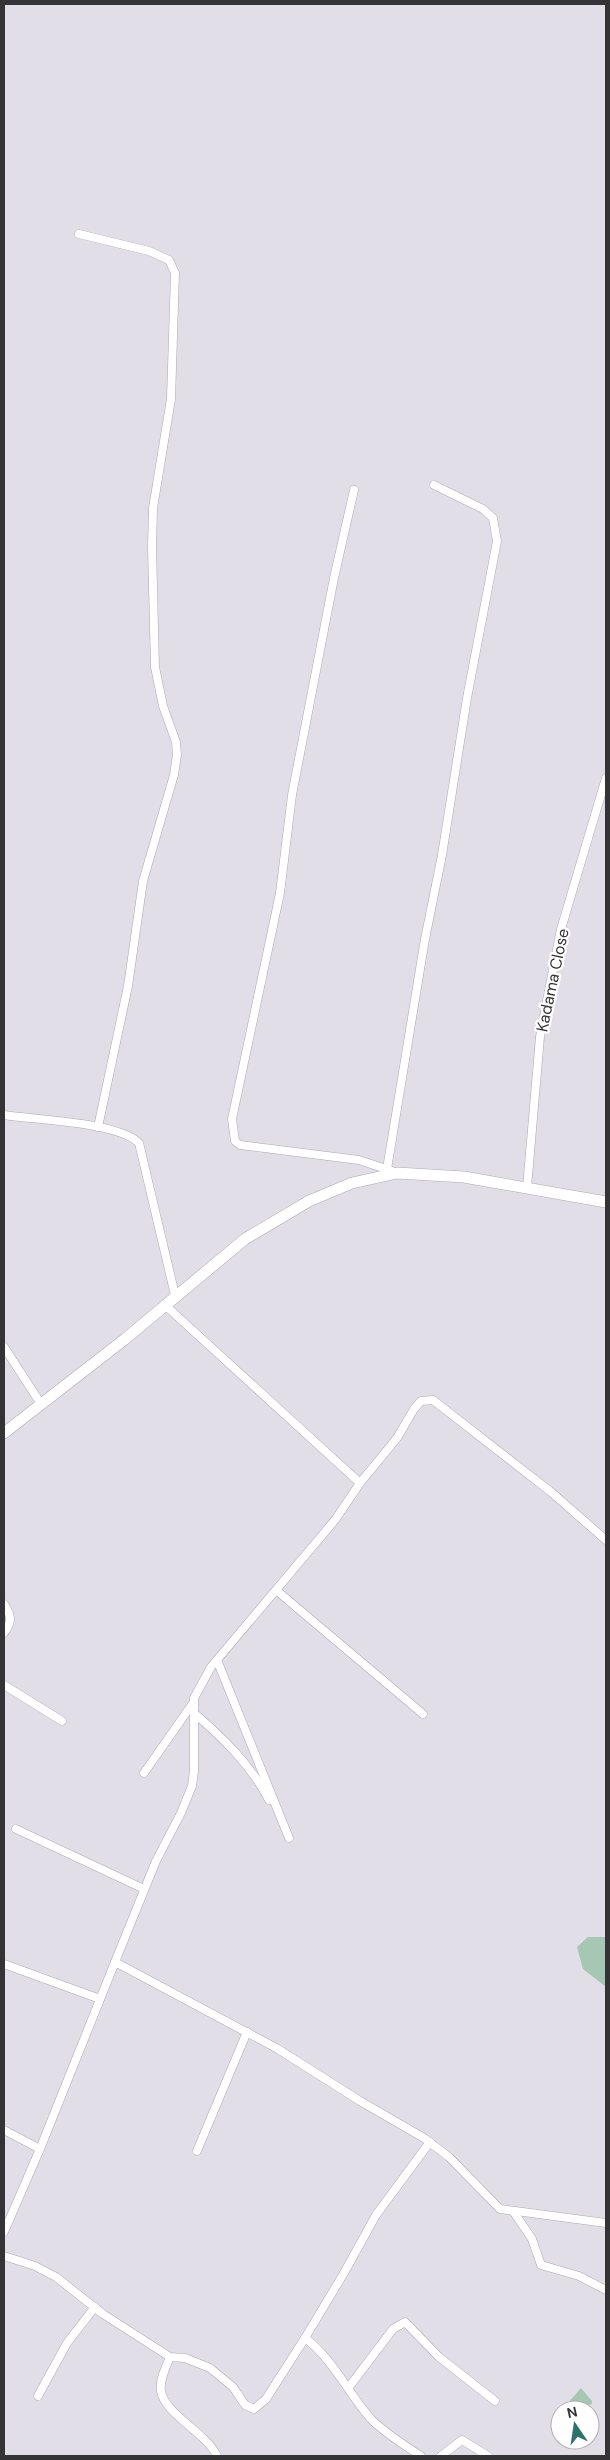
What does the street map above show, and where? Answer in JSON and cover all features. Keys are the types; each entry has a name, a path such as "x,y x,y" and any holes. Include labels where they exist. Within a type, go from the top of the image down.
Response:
{"street":[{"path":"79,234 149,251 169,260 175,273 171,399 153,508 152,547 156,667 163,706 176,742 177,755 174,775 143,881 128,986 98,1127"},
{"path":"392,1171 425,938 442,855 467,698 496,541 493,518 483,509 434,485"},
{"path":"354,490 334,578 292,795 280,893 232,1119 235,1141 240,1145 358,1160 392,1171 464,1178 527,1187 606,1202"},
{"name":"Kadama Close","path":"527,1187 540,1037 561,929 606,778"},
{"path":"4,1116 98,1127 132,1136 139,1144 176,1296"},
{"path":"4,1433 166,1306 244,1239 309,1201 352,1183 392,1171"},
{"path":"166,1306 360,1483"},
{"path":"4,1347 41,1404"},
{"path":"144,1773 194,1703 201,1682 217,1660 335,1520 360,1483 397,1438 414,1409 421,1401 433,1400 551,1492 606,1540"},
{"path":"276,1590 423,1714"},
{"path":"4,1604 11,1617 11,1624 4,1633"},
{"path":"194,1713 222,1737 251,1772 267,1795 290,1838 217,1660"},
{"path":"4,1685 62,1721"},
{"path":"4,2232 40,2149 144,1888 192,1786 194,1771 194,1703"},
{"path":"16,1829 144,1888"},
{"path":"115,1962 247,2032 430,2142 449,2157 495,2206 512,2211 606,2223"},
{"path":"4,1964 100,1999"},
{"path":"197,2151 247,2032"},
{"path":"4,2130 40,2149"},
{"path":"4,2256 35,2266 56,2278 95,2307 170,2357 184,2358 210,2368 232,2387 245,2406 254,2409 266,2399 305,2338 376,2215 430,2142"},
{"path":"512,2211 532,2239 541,2265 579,2276 606,2290"},
{"path":"38,2396 67,2343 95,2307"},
{"path":"348,2387 394,2329 405,2322 439,2357 495,2401"},
{"path":"305,2338 318,2348 371,2418 391,2437 421,2456"},
{"path":"170,2357 161,2381 162,2394 175,2411 208,2442 217,2456"},
{"path":"440,2456 462,2440 467,2441 488,2456"}],"green space":[{"path":"588,1937 606,1937 606,1987 583,1969 577,1947"},
{"path":"581,2388 591,2400 571,2400"}]}
